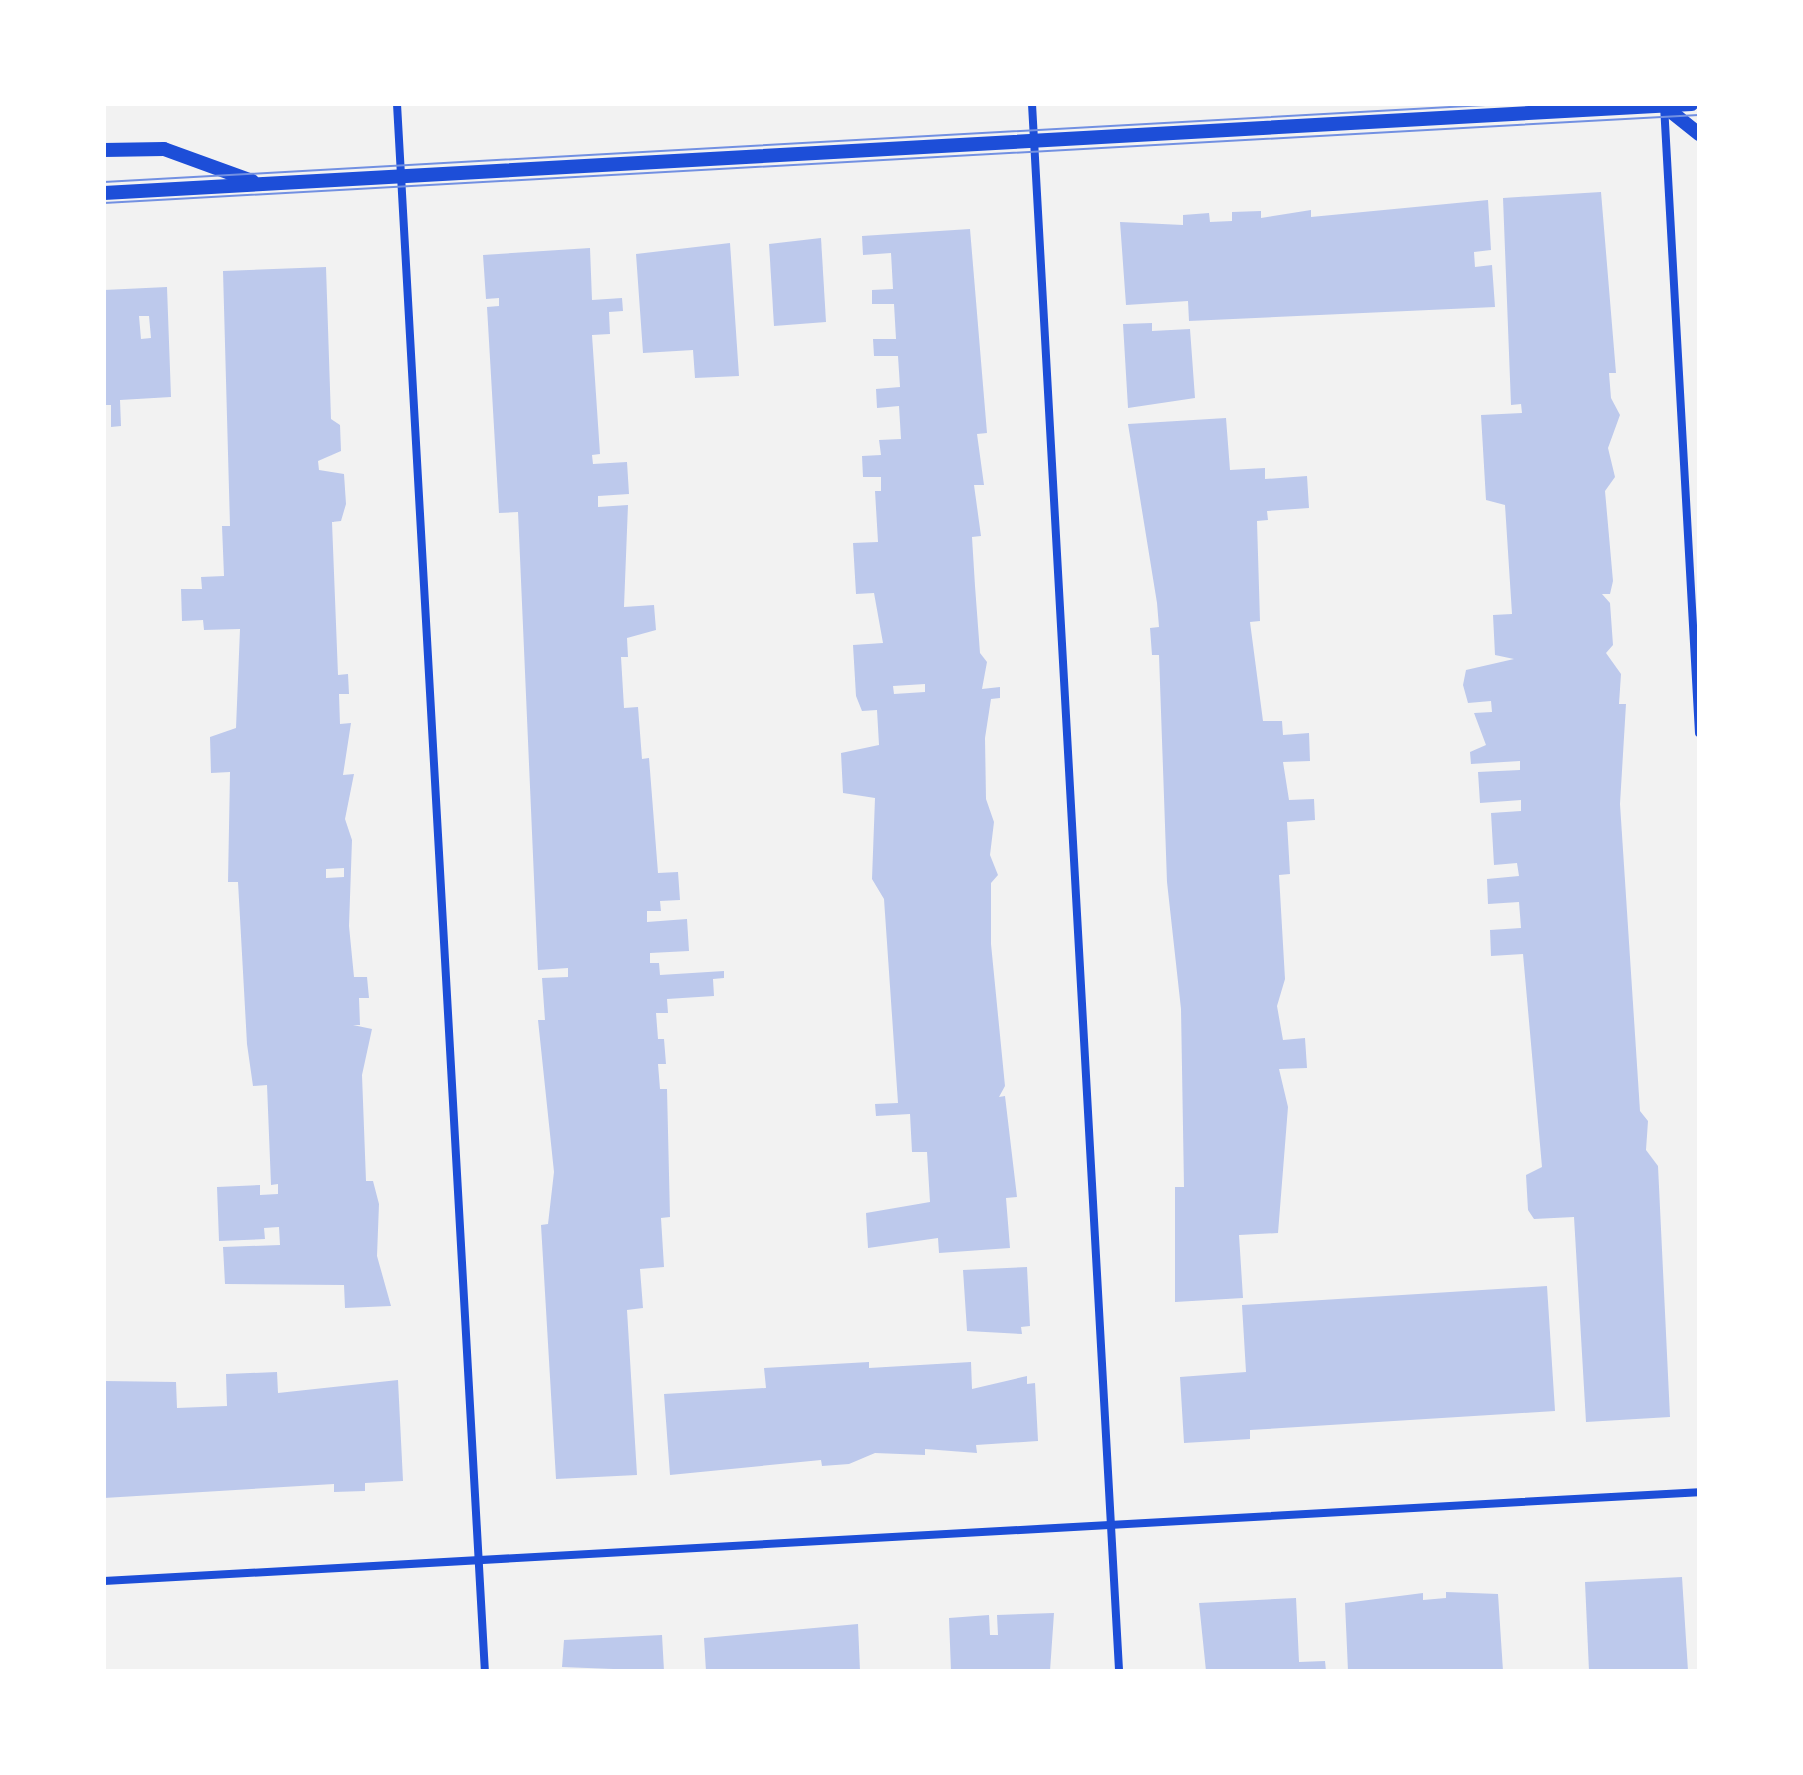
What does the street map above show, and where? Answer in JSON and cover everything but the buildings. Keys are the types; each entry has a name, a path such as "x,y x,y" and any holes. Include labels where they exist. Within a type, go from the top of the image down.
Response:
{"street":[{"path":"397,104 485,1671"},
{"path":"1032,104 1119,1671"},
{"path":"104,193 1692,104"},
{"path":"1664,105 1699,134"},
{"path":"1664,105 1699,733"},
{"path":"104,150 164,149 260,184"},
{"path":"104,1581 1699,1492"}],"tram line":[{"path":"104,182 1504,104"},
{"path":"104,203 1699,115"}]}
